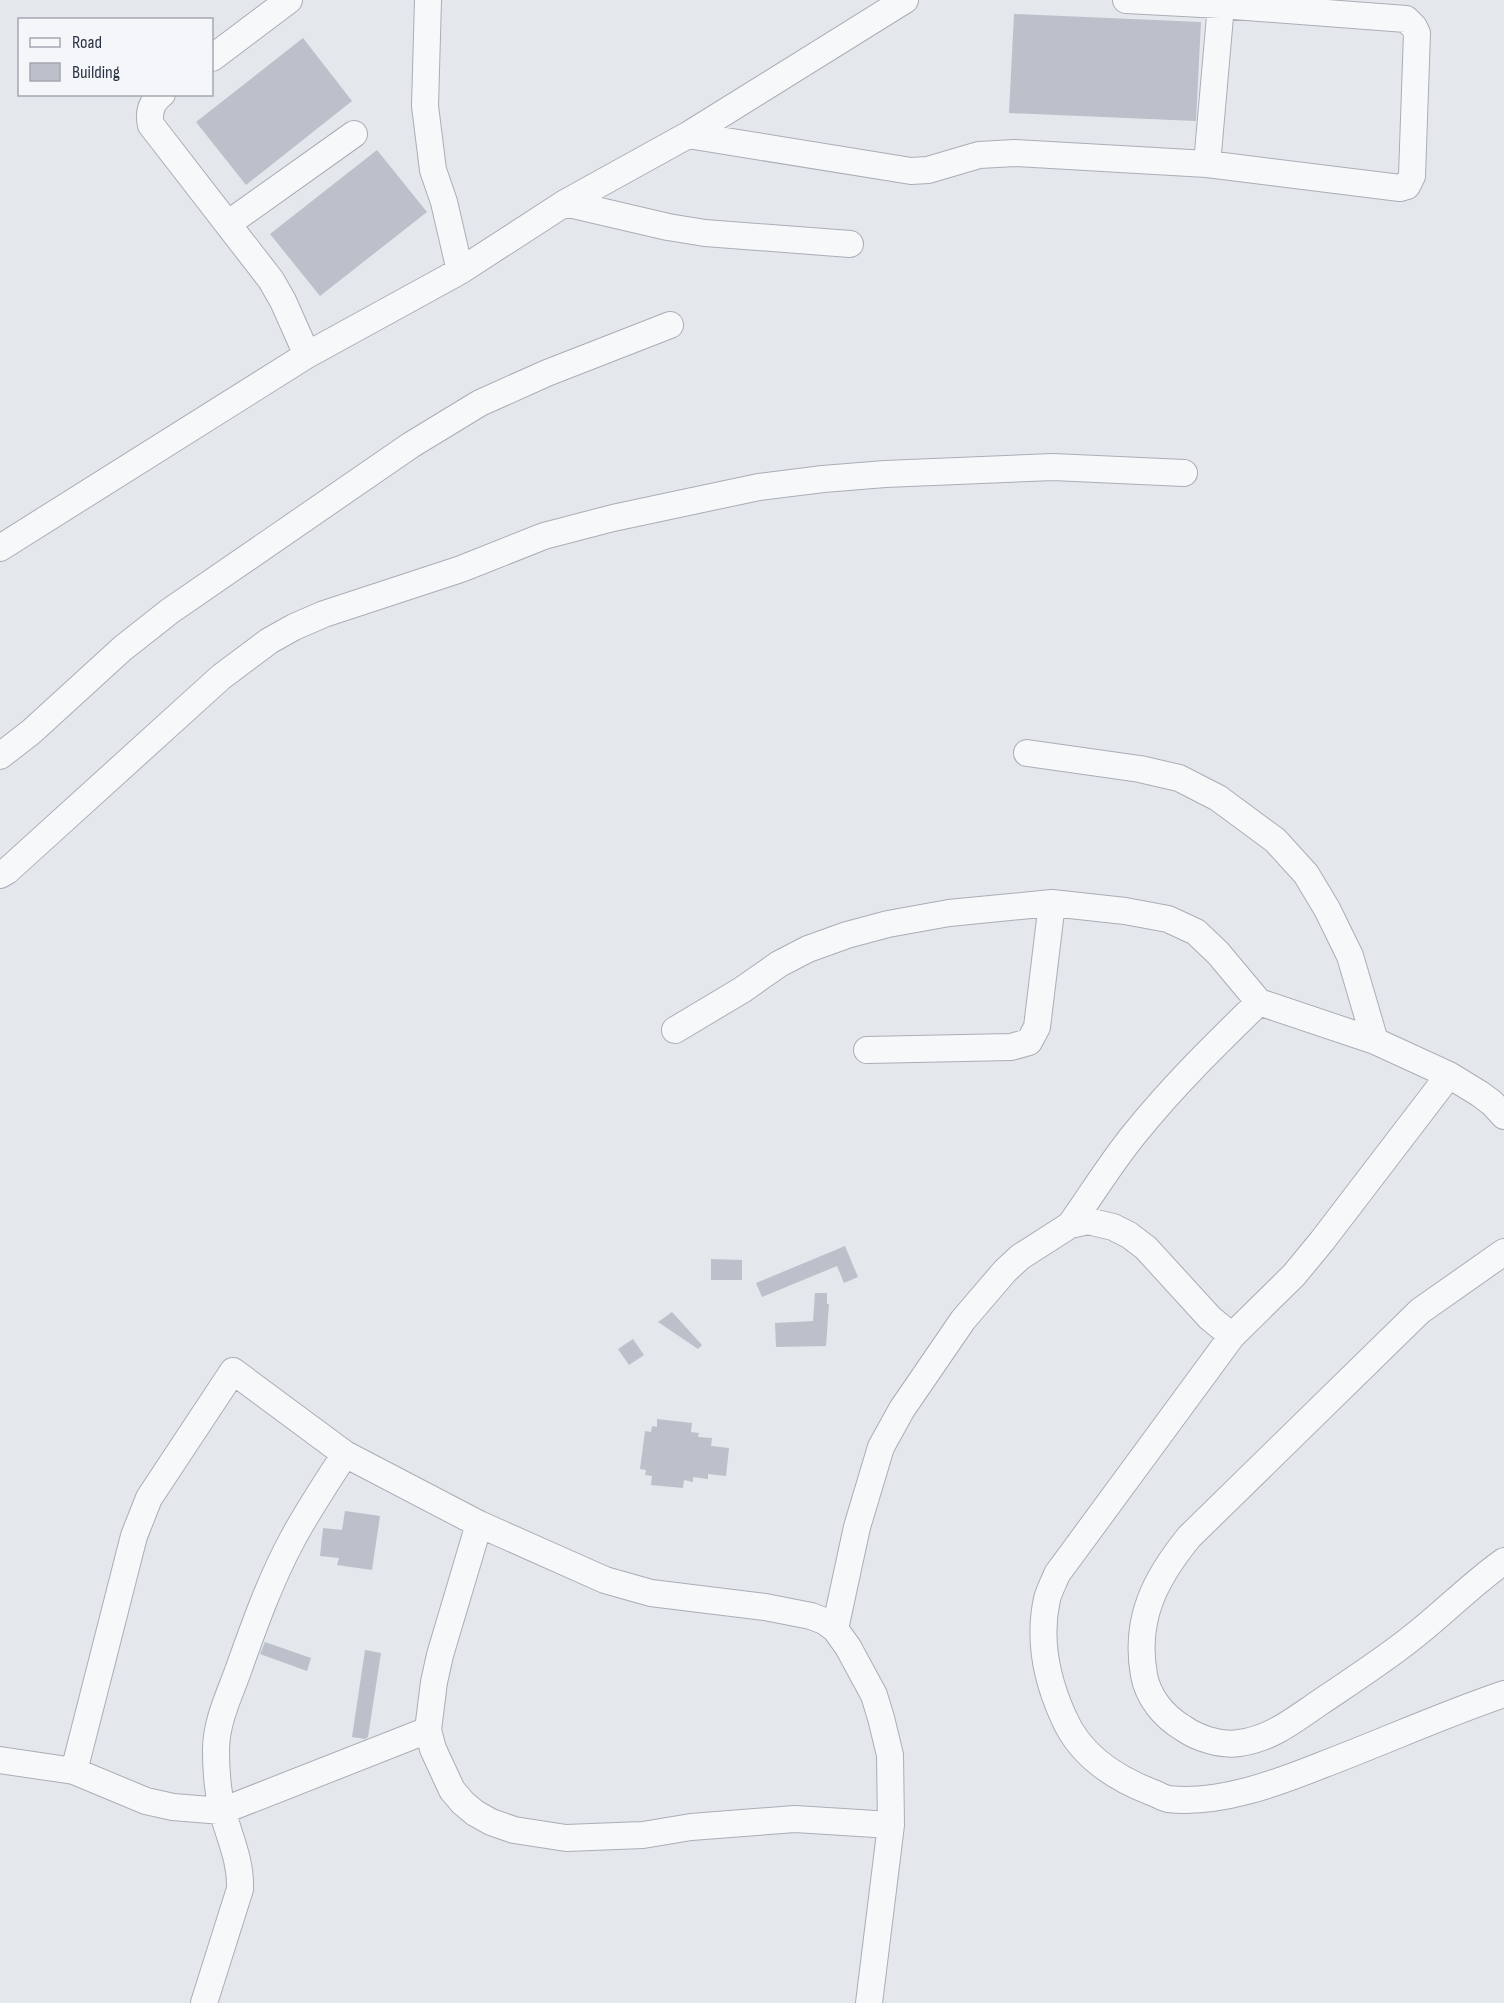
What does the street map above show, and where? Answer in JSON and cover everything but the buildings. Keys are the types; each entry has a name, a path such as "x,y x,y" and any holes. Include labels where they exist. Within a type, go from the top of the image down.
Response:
{"street":[{"path":"213,57 289,0"},
{"path":"428,0 424,106 433,170 444,202 460,271"},
{"path":"0,548 307,355 460,271 565,203 688,135 905,0"},
{"path":"688,135 911,171 928,170 979,155 1015,153 1207,164 1400,188 1407,186 1413,176 1417,33 1406,20 1126,0"},
{"path":"1207,164 1221,5"},
{"path":"160,96 152,105 149,117 151,125 271,280 307,355"},
{"path":"228,223 354,134"},
{"path":"565,203 668,227 705,233 850,244"},
{"path":"0,756 31,732 123,648 170,611 411,444 480,404 557,369 670,325"},
{"path":"0,875 221,677 270,641 324,614 461,569 544,536 613,518 759,487 823,479 1053,467 1184,473"},
{"path":"1027,753 1140,769 1179,778 1218,798 1275,840 1306,874 1327,909 1350,956 1375,1041"},
{"path":"867,1050 1011,1047 1029,1042 1037,1027 1052,903"},
{"path":"675,1030 742,990 779,964 808,949 847,935 917,917 1052,903 1125,911 1168,919 1196,932 1218,953 1259,1002 1375,1041 1449,1075 1480,1094 1504,1116"},
{"path":"1070,1225 1142,1124 1192,1068 1259,1002"},
{"path":"1449,1075 1294,1275 1232,1336 1057,1574 1047,1599 1043,1645 1053,1694 1070,1733 1101,1766 1137,1787 1167,1798 1204,1798 1237,1794 1292,1777 1504,1694"},
{"path":"835,1629 860,1516 881,1447 902,1408 963,1320 1020,1257 1070,1225 1088,1221 1101,1223 1129,1235 1156,1258 1210,1318 1232,1336"},
{"path":"1504,1252 1420,1311 1189,1537 1167,1564 1146,1611 1141,1641 1146,1687 1156,1704 1173,1722 1193,1735 1236,1744 1272,1735 1410,1640 1477,1581 1504,1561"},
{"path":"74,1771 139,1519 149,1498 233,1371 345,1454 479,1524 605,1580 636,1590 789,1612 824,1621 835,1629 848,1647 874,1695 890,1755 891,1825 869,2003"},
{"path":"204,2003 240,1888 241,1875 222,1811 216,1747 222,1715 258,1616 281,1562 306,1515 345,1454"},
{"path":"479,1524 440,1655 428,1730 433,1749 452,1790 475,1813 491,1822 522,1832 585,1839 642,1835 691,1827 795,1819 891,1825"},
{"path":"0,1760 74,1771 146,1801 173,1807 222,1811 428,1730"}]}
